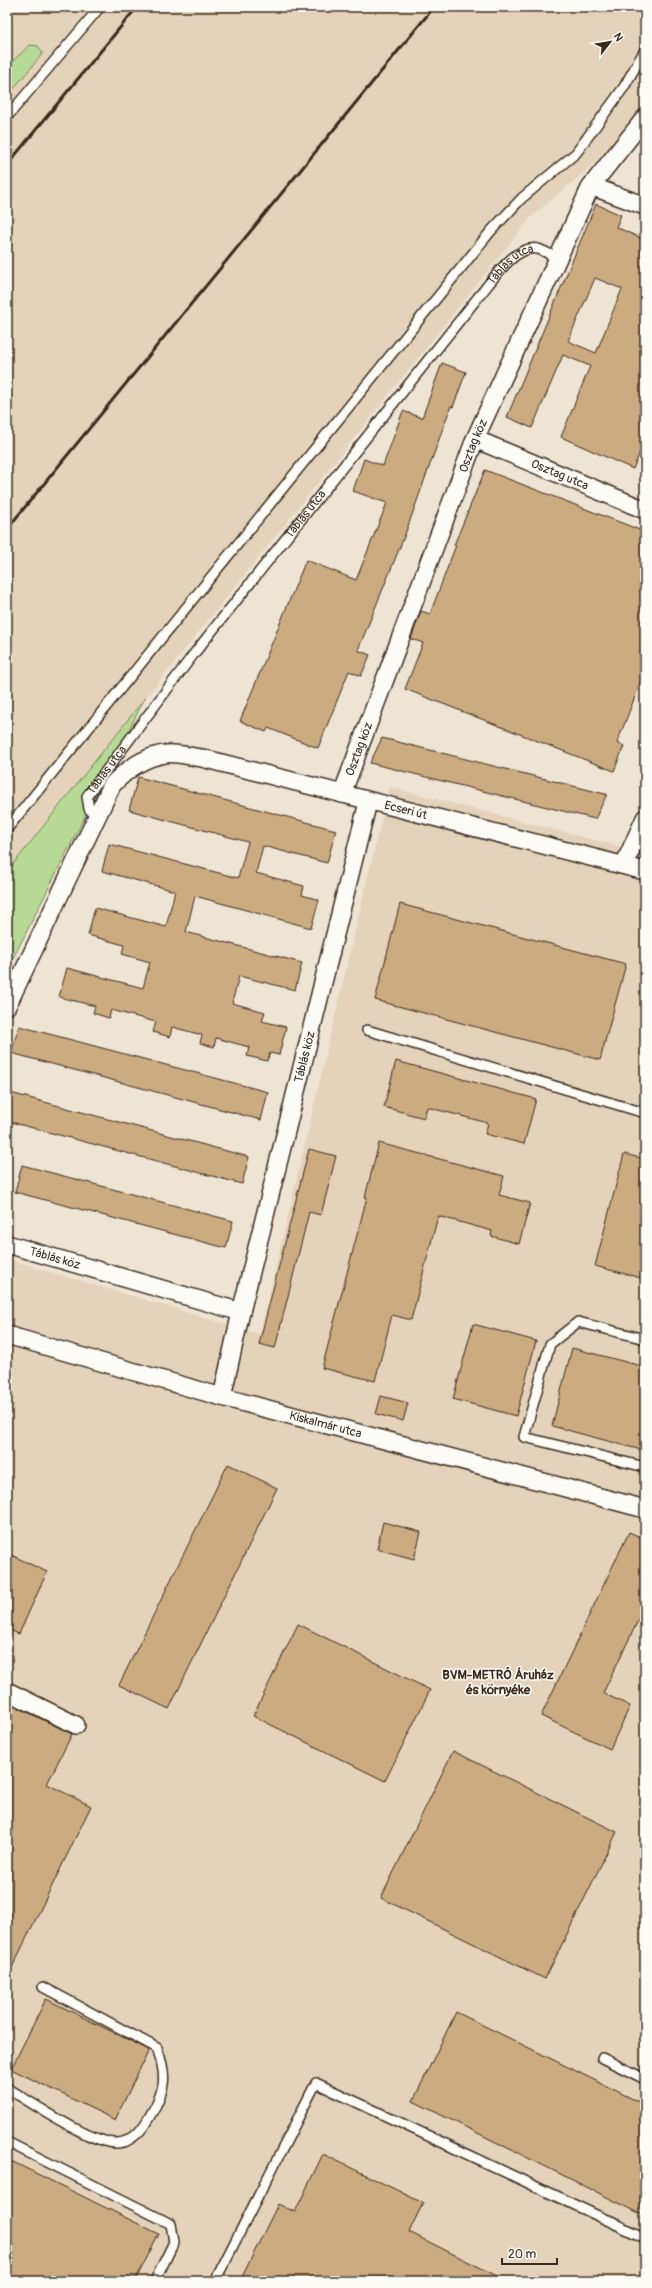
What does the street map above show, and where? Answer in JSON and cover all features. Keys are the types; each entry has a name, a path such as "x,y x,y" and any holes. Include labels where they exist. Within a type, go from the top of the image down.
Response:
{"street":[{"name":"Osztag köz","path":"342,794 475,439 591,186 645,118"},
{"path":"591,186 645,206"},
{"name":"Osztag utca","path":"475,439 645,510"},
{"name":"Táblás utca","path":"7,1006 112,786 124,772 141,762 165,754"},
{"name":"Ecseri út","path":"165,754 202,758 368,802 645,871"},
{"name":"Táblás köz","path":"222,1397 241,1312 368,802"},
{"path":"624,865 645,818"},
{"name":"Táblás köz","path":"7,1244 241,1312"},
{"name":"Kiskalmár utca","path":"7,1335 222,1397 645,1510"},
{"path":"7,1691 76,1726"}],"lane":[{"path":"7,117 100,7"},
{"path":"7,829 491,231 522,198 576,153 624,87 645,50"},
{"name":"Táblás utca","path":"97,817 89,809 87,796 193,655 479,296 514,256 526,250 537,249 558,258"},
{"path":"367,1030 645,1113"},
{"path":"645,1339 578,1322 550,1344 524,1437 645,1467"},
{"path":"7,2088 87,2134 110,2142 125,2141 138,2133 159,2101 165,2081 163,2065 157,2048 43,1987"},
{"path":"602,2058 645,2078"},
{"path":"215,2281 316,2083 645,2238"},
{"path":"7,2142 171,2224 174,2242 155,2281"}],"shaded area":[{"path":"7,7 645,7 645,105 602,157 530,218 7,872"},
{"path":"389,787 645,853 645,2281 7,2281 7,1259 260,1334"}],"green space":[{"path":"30,45 38,46 43,53 7,97 7,66"},
{"path":"145,698 7,970 7,872"}],"building":[{"path":"596,204 621,215 616,227 645,240 645,440 633,469 561,437 590,366 563,355 532,428 507,417","holes":["595,278 622,289 596,353 568,341"]},
{"path":"442,363 466,372 453,407 451,406 404,537 358,650 370,655 361,676 349,671 318,748 268,728 266,732 240,721 306,560 356,580 387,503 353,491 364,459 383,466 403,411 422,418"},
{"path":"485,470 645,532 645,671 617,743 624,746 614,771 405,689 423,643 411,639 421,611 430,614 456,545 454,545"},
{"path":"382,738 607,794 595,819 370,763"},
{"path":"138,777 336,830 327,863 263,846 256,873 304,886 302,895 319,900 311,928 195,896 186,932 302,963 295,990 239,976 232,1003 265,1012 262,1021 286,1027 279,1055 270,1053 267,1061 247,1056 249,1047 216,1038 214,1047 200,1043 202,1035 172,1027 170,1037 153,1032 156,1022 111,1010 109,1018 93,1013 95,1006 59,997 67,968 143,988 150,962 122,954 124,945 88,935 95,908 166,927 175,891 102,871 109,844 238,878 248,842 129,810"},
{"path":"400,904 626,964 600,1060 375,1000"},
{"path":"19,1026 268,1092 261,1120 11,1053"},
{"path":"396,1061 536,1099 524,1144 485,1134 488,1123 427,1107 424,1118 384,1107"},
{"path":"7,1092 249,1157 242,1184 7,1121"},
{"path":"379,1143 504,1176 499,1195 530,1203 519,1244 491,1236 492,1231 438,1216 411,1320 392,1315 375,1381 322,1368 367,1197 365,1197"},
{"path":"309,1149 336,1156 321,1215 309,1212 275,1348 259,1344"},
{"path":"624,1154 645,1159 645,1279 595,1266"},
{"path":"22,1165 233,1221 226,1248 15,1192"},
{"path":"473,1324 536,1341 516,1416 453,1399"},
{"path":"572,1348 645,1367 645,1451 552,1426"},
{"path":"381,1396 408,1403 403,1421 376,1414"},
{"path":"228,1464 277,1488 169,1709 119,1685"},
{"path":"383,1522 421,1532 414,1559 377,1549"},
{"path":"629,1532 645,1539 645,1606 603,1693 630,1706 610,1749 541,1716"},
{"path":"7,1553 47,1572 19,1634 7,1629"},
{"path":"298,1624 430,1690 385,1781 253,1716"},
{"path":"7,1702 72,1734 47,1784 91,1806 7,1978"},
{"path":"453,1751 617,1832 545,1979 381,1898"},
{"path":"46,1999 149,2050 115,2120 11,2069"},
{"path":"456,2012 645,2105 645,2216 413,2101"},
{"path":"323,2154 423,2203 409,2232 507,2281 240,2281 278,2204 295,2212"},
{"path":"7,2159 159,2234 135,2281 7,2281"}],"railway":[{"path":"7,165 137,7"},
{"path":"7,529 434,7"}],"district":[{"name":"BVM-METRÓ Áruház és környéke","path":"498,1682"}]}
